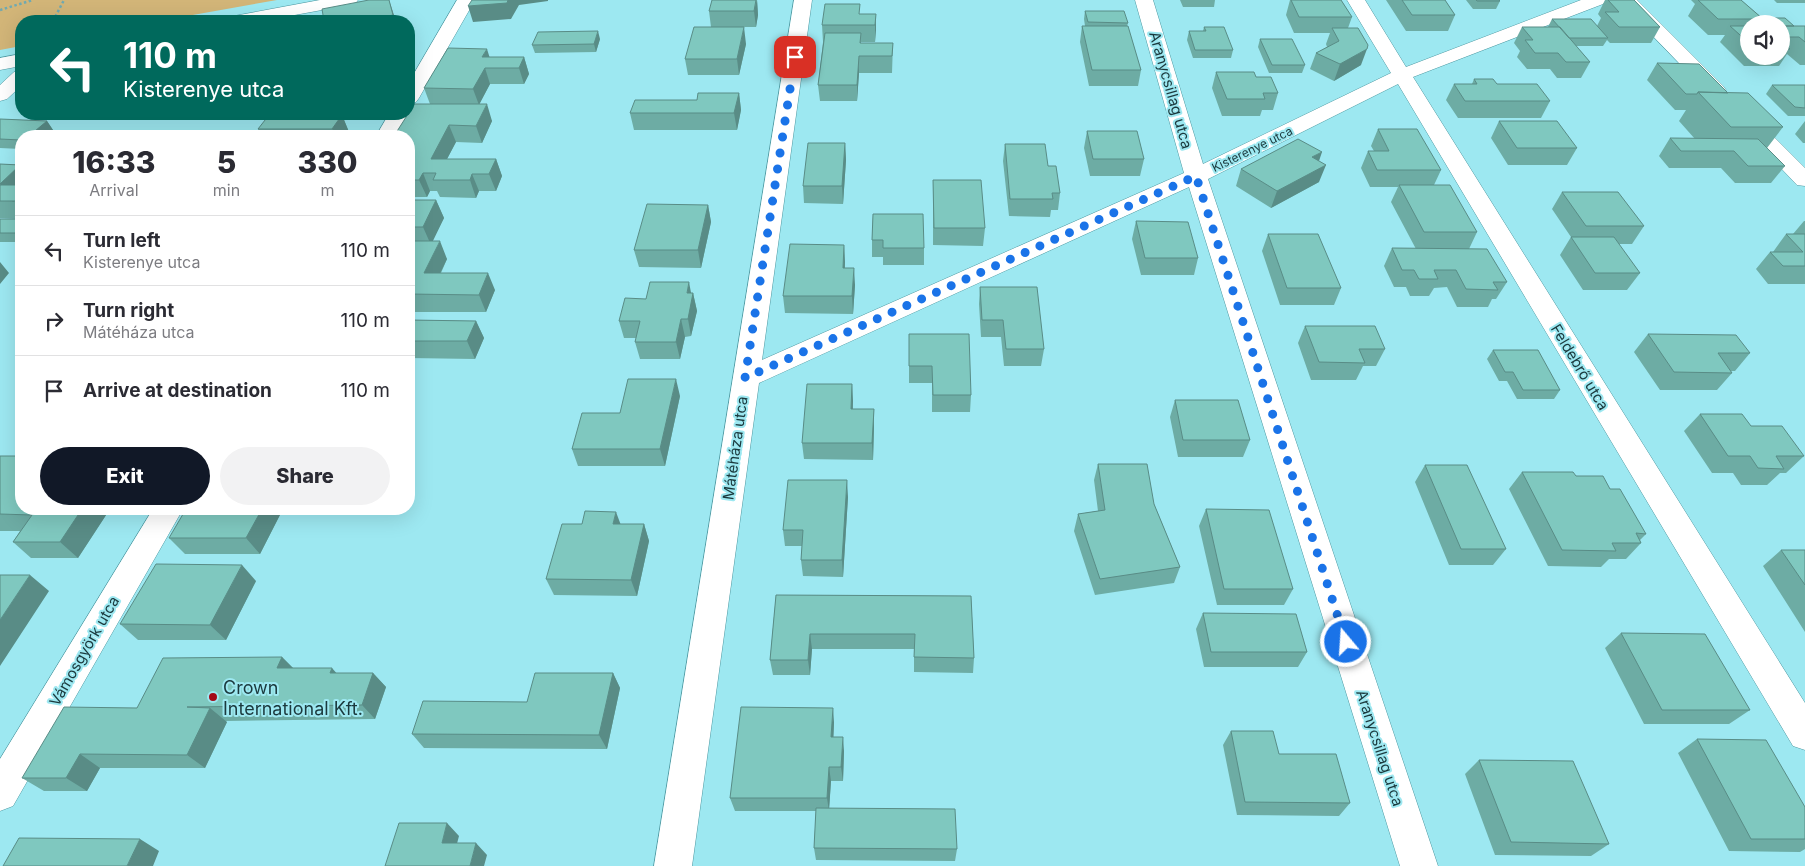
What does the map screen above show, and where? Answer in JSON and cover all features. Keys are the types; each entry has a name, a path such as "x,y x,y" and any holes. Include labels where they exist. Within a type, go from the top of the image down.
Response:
{"street":[{"path":"267,15 349,0"},
{"path":"415,88 466,0"},
{"name":"Mátéháza utca","path":"673,866 803,0"},
{"name":"Aranycsillag utca","path":"1144,0 1196,176 1418,866"},
{"name":"Feldebrő utca","path":"1356,0 1805,734"},
{"name":"Kisterenye utca","path":"745,378 1196,176 1402,75 1597,0"},
{"path":"1627,0 1805,180"},
{"path":"0,64 15,61"},
{"path":"0,95 15,81"},
{"name":"Vámosgyörk utca","path":"0,793 164,515"}],"path":[{"path":"0,10 33,0"},
{"path":"56,15 64,0"}],"shaded area":[{"path":"0,0 277,0 193,15 15,15 15,47 0,50"}],"building":[{"path":"369,0 389,0 393,15 323,15 322,9"},
{"path":"472,0 508,0 507,3 468,6"},
{"path":"712,0 756,0 754,11 709,11"},
{"path":"1291,0 1341,0 1352,17 1299,17"},
{"path":"1402,0 1445,0 1455,15 1412,15"},
{"path":"1499,0 1500,1 1477,1"},
{"path":"1608,0 1634,0 1660,27 1619,27 1605,12 1619,12"},
{"path":"1698,0 1741,0 1758,15 1740,15 1740,19 1718,19"},
{"path":"825,4 860,4 859,14 876,14 875,25 822,25"},
{"path":"1085,11 1124,11 1128,23 1088,22"},
{"path":"1552,19 1591,19 1608,38 1569,38"},
{"path":"1082,26 1128,26 1141,70 1092,70"},
{"path":"1730,26 1740,26 1740,35"},
{"path":"1790,26 1805,26 1805,42 1799,37 1790,37"},
{"path":"694,27 744,27 737,59 685,59"},
{"path":"1204,27 1224,27 1233,50 1195,50 1189,31 1206,31"},
{"path":"1522,27 1560,27 1590,62 1566,62 1558,53 1535,53 1525,40 1533,40"},
{"path":"1332,28 1358,28 1368,45 1367,49 1340,64 1316,53 1339,41"},
{"path":"598,31 594,44 532,45 538,32"},
{"path":"825,33 861,33 860,43 893,43 892,56 859,56 857,85 818,85"},
{"path":"1260,39 1292,39 1305,65 1272,65"},
{"path":"448,48 487,49 482,57 524,57 519,68 485,68 473,89 424,88"},
{"path":"1657,63 1699,64 1728,93 1698,92 1697,94 1686,94"},
{"path":"1216,72 1254,72 1256,77 1271,77 1278,93 1263,93 1265,99 1227,99"},
{"path":"1474,79 1493,79 1497,84 1537,84 1550,101 1465,101 1454,84 1477,84"},
{"path":"1772,85 1805,85 1805,108 1795,107"},
{"path":"1698,92 1748,93 1783,127 1731,127"},
{"path":"698,93 739,93 734,113 630,113 635,100 697,100"},
{"path":"415,104 487,104 476,126 449,125 431,159 496,159 489,174 472,174 470,180 433,180 436,173 423,173 419,180 415,180 415,130 398,130 404,120 415,120"},
{"path":"0,119 47,121 36,130 15,130 15,140 0,139"},
{"path":"265,120 338,120 332,129 258,129"},
{"path":"1499,121 1557,121 1577,148 1517,148"},
{"path":"1378,129 1417,129 1441,170 1377,170 1368,151 1389,151"},
{"path":"1087,131 1137,131 1144,159 1093,159"},
{"path":"1670,138 1758,139 1785,166 1748,166 1734,151 1681,151"},
{"path":"1298,139 1322,152 1312,157 1326,165 1277,191 1241,169"},
{"path":"808,143 845,143 842,186 803,186"},
{"path":"1005,144 1045,144 1048,166 1056,166 1060,193 1052,193 1053,199 1010,199"},
{"path":"0,164 15,165 15,170 0,184"},
{"path":"933,180 981,180 985,228 934,228"},
{"path":"0,185 15,185 15,201 0,201"},
{"path":"1399,185 1450,185 1477,232 1424,232"},
{"path":"1562,192 1618,192 1644,226 1586,226"},
{"path":"415,200 436,200 423,227 415,227"},
{"path":"647,204 708,205 698,250 634,250"},
{"path":"873,214 923,214 924,248 883,248 883,240 872,240"},
{"path":"0,219 15,219 15,233 0,233"},
{"path":"1136,221 1188,222 1198,258 1145,258"},
{"path":"1268,234 1318,234 1341,288 1287,288"},
{"path":"1786,234 1805,234 1805,266 1783,266 1770,252 1803,252"},
{"path":"1571,237 1614,237 1640,273 1595,273"},
{"path":"415,241 440,241 424,273 488,273 479,295 415,294"},
{"path":"790,244 844,245 843,268 854,268 852,296 783,296"},
{"path":"1392,248 1487,249 1507,282 1493,282 1498,290 1466,289 1456,270 1434,270 1438,279 1419,279 1414,270 1402,270"},
{"path":"650,282 689,282 687,293 693,293 688,319 681,319 676,342 635,342 640,321 619,321 625,298 646,299"},
{"path":"980,287 1037,287 1044,349 1006,349 1003,320 982,320"},
{"path":"415,320 476,321 467,341 415,341"},
{"path":"1305,326 1375,326 1385,349 1359,349 1365,363 1319,362"},
{"path":"909,334 969,334 971,395 933,395 932,366 909,366"},
{"path":"1648,334 1736,335 1750,353 1718,353 1732,373 1674,372"},
{"path":"1493,350 1538,350 1560,390 1523,390 1513,372 1505,372"},
{"path":"628,379 676,379 660,449 572,449 582,413 620,413"},
{"path":"807,384 852,384 851,409 874,409 872,443 802,443"},
{"path":"1175,400 1238,400 1250,440 1183,440"},
{"path":"1700,414 1742,414 1751,426 1782,426 1804,456 1776,456 1784,469 1758,468 1750,456 1728,456"},
{"path":"0,456 15,456 15,514 0,514"},
{"path":"1098,464 1147,464 1154,504 1180,567 1100,579 1078,514 1105,510"},
{"path":"1425,465 1467,465 1506,549 1461,549"},
{"path":"1522,472 1573,472 1576,476 1603,476 1610,489 1620,489 1646,534 1636,533 1641,543 1612,543 1616,551 1562,550"},
{"path":"788,480 847,480 842,560 801,560 803,530 783,530"},
{"path":"1206,509 1269,510 1293,589 1224,589"},
{"path":"585,511 616,512 613,524 644,524 631,580 546,579 562,524 582,524"},
{"path":"32,515 78,515 60,542 13,542"},
{"path":"182,515 259,515 246,538 169,538"},
{"path":"1781,550 1805,550 1805,585"},
{"path":"156,564 242,565 210,625 120,624"},
{"path":"0,575 30,575 0,620"},
{"path":"776,595 971,596 974,658 914,657 915,634 810,634 808,660 770,660"},
{"path":"1203,613 1296,614 1307,652 1211,652"},
{"path":"1621,633 1705,634 1750,710 1662,710"},
{"path":"282,657 277,668 332,668 330,673 373,673 362,705 187,707 210,708 187,755 80,754 66,778 22,778 64,707 137,708 163,658"},
{"path":"535,673 613,673 599,735 412,734 423,701 527,702"},
{"path":"741,707 833,708 831,737 843,737 841,767 829,767 827,798 730,798"},
{"path":"1231,731 1273,731 1279,754 1336,754 1350,803 1245,802"},
{"path":"1697,739 1766,740 1805,807 1805,839 1751,839"},
{"path":"1479,760 1573,761 1609,844 1511,842"},
{"path":"816,808 955,809 957,849 814,848"},
{"path":"399,823 447,823 442,843 476,843 470,866 385,866"},
{"path":"19,838 140,839 127,866 3,866"}],"place":[{"name":"Crown International Kft.","path":"213,697"}],"route":[{"path":"795,57 745,378 1196,176 1346,642"}]}
